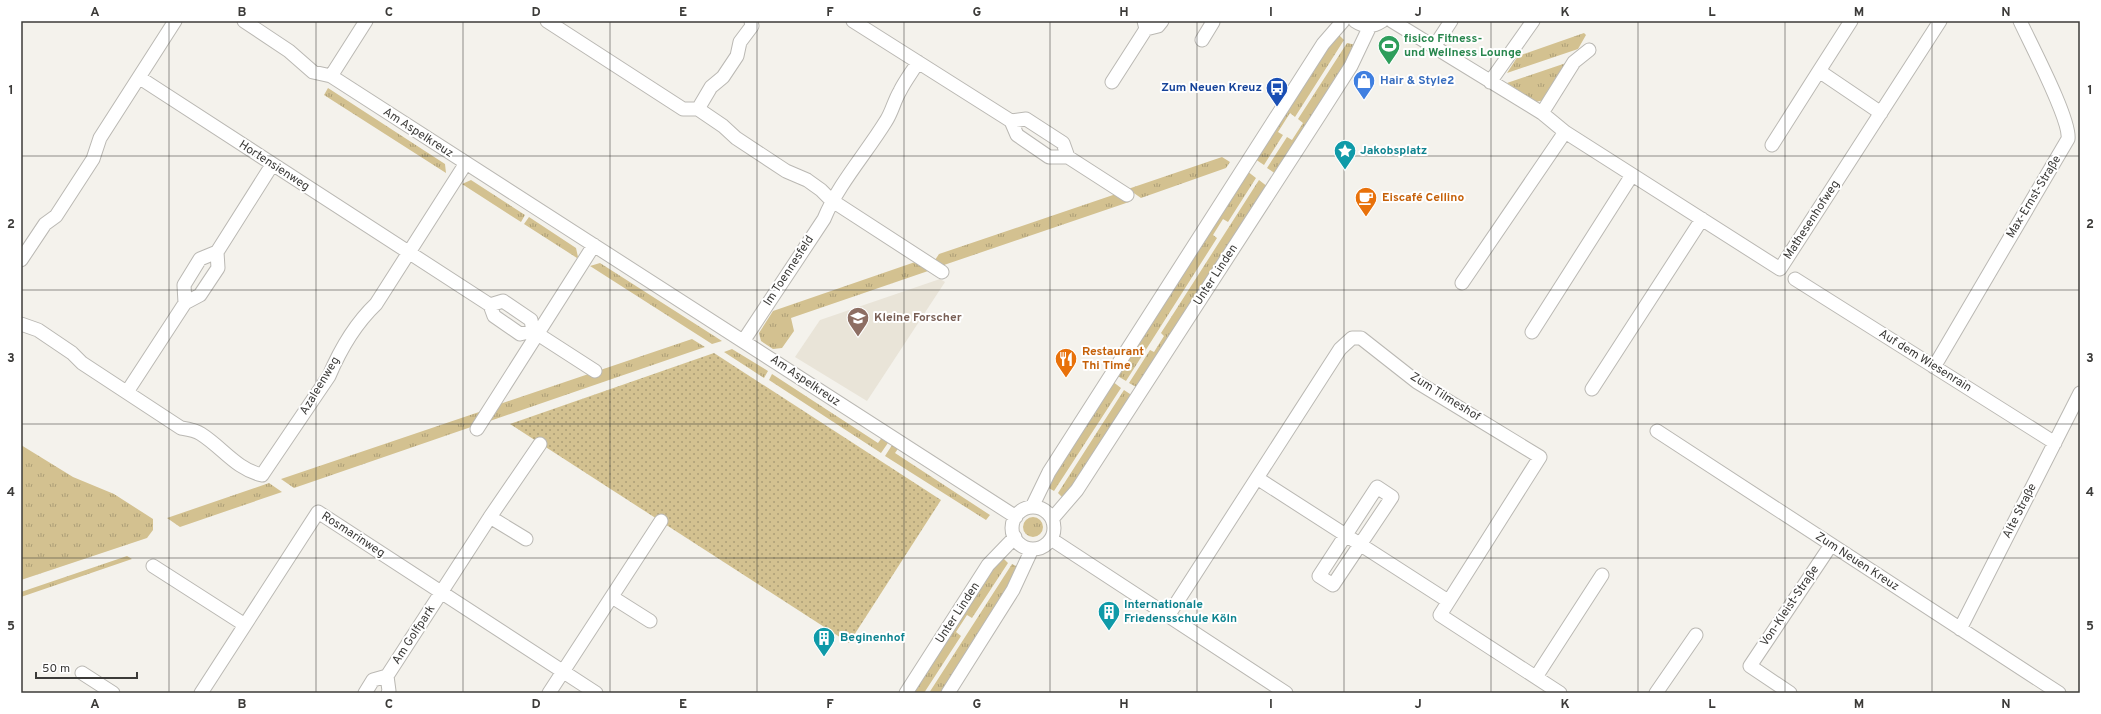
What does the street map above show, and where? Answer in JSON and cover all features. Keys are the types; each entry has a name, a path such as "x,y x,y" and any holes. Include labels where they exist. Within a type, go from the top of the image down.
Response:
{"street":[{"path":"21,260 45,224 56,216 93,159 100,138 140,78 175,21"},
{"name":"Am Aspelkreuz","path":"244,21 289,51 312,72 331,76 744,340 1016,517"},
{"path":"331,76 366,21"},
{"path":"853,21 1011,121 1016,135 1049,157 1068,157 1127,195"},
{"path":"1112,82 1145,25 1158,26 1162,21"},
{"path":"1032,507 1049,472 1126,350 1323,44 1343,21"},
{"path":"1355,21 1360,24 1370,26 1382,21"},
{"name":"Mathesenhofweg","path":"1392,21 1542,113 1565,132 1780,269 1940,21"},
{"path":"1434,47 1451,21"},
{"path":"1490,82 1532,21"},
{"path":"1772,145 1851,21"},
{"name":"Max-Ernst-Straße","path":"1934,367 2068,139 2068,128 2061,109 2020,21"},
{"path":"551,22 683,109 698,109 723,126 736,138 786,171 806,180 821,190 832,200 942,272"},
{"path":"1202,40 1213,22"},
{"path":"698,109 711,87 723,77 737,56 740,42 755,23"},
{"name":"Unter Linden","path":"1052,519 1077,490 1315,122 1351,66 1370,26"},
{"path":"1542,113 1574,62 1589,50"},
{"name":"Im Toennesfeld","path":"744,340 824,219 832,200 887,119 899,92 918,62"},
{"path":"1819,71 1881,113"},
{"name":"Hortensienweg","path":"140,78 272,165 409,252"},
{"path":"1011,121 1026,119 1063,143 1068,157"},
{"path":"1462,283 1565,132"},
{"name":"Azaleenweg","path":"21,324 38,330 72,353 82,363 180,428 200,433 218,446 230,459 252,472 262,475 329,376 336,358 362,317 376,304 466,163"},
{"path":"185,303 184,285 200,259 217,252 272,165"},
{"path":"1532,332 1632,175"},
{"path":"1592,389 1702,220"},
{"path":"477,429 534,333 594,245"},
{"path":"127,392 185,303 200,295 218,268 217,252"},
{"path":"409,252 490,305 494,316 520,334 534,333 595,371"},
{"name":"Auf dem Wiesenrain","path":"1795,279 2055,443"},
{"path":"490,305 503,301 531,320 534,333"},
{"name":"Zum Tilmeshof","path":"1168,616 1340,349 1352,338 1361,338 1417,382 1540,457 1440,615 1560,693"},
{"name":"Alte Straße","path":"1960,629 2080,393"},
{"name":"Zum Neuen Kreuz","path":"1657,431 2059,693"},
{"path":"441,593 490,517 540,444"},
{"path":"1257,478 1448,601"},
{"path":"1377,487 1392,497 1333,585 1319,576 1345,535 1377,487"},
{"path":"1032,507 1044,510 1052,519 1054,529 1051,540 1042,547 1032,549 1022,545 1015,537 1013,527 1016,517 1025,509 1032,507"},
{"name":"Rosmarinweg","path":"201,693 318,512 596,693"},
{"path":"490,517 526,539"},
{"path":"549,693 661,522"},
{"name":"Unter Linden","path":"906,693 988,565 1015,537"},
{"path":"1051,540 1286,693"},
{"name":"Von-Kleist-Straße","path":"1790,693 1750,666 1831,545"},
{"path":"948,693 1013,590 1032,549"},
{"path":"153,566 245,625"},
{"path":"1536,677 1602,576"},
{"name":"Am Golfpark","path":"388,693 387,676 441,593"},
{"path":"612,597 650,621"},
{"path":"1656,693 1696,634"},
{"path":"82,673 113,693"},
{"name":"Am Golfpark","path":"365,693 373,680 387,676"}],"shaded area":[{"name":"Kleine Forscher","path":"940,279 945,282 867,401 795,357 820,320"}],"green space":[{"path":"1584,33 1586,35 1578,49 1507,73 1518,56"},
{"path":"1338,34 1344,40 1295,117 1290,113 1278,132 1283,135 1264,165 1255,159 1323,52"},
{"path":"1347,43 1356,45 1276,174 1267,168 1287,137 1292,140 1303,123 1298,119"},
{"path":"1569,62 1544,100 1536,102 1507,83"},
{"path":"328,88 445,164 446,173 324,95"},
{"path":"1222,157 1230,162 1226,168 1141,198 1128,189"},
{"path":"1247,171 1256,178 1228,222 1223,219 1213,235 1217,238 1126,381 1116,375"},
{"path":"471,180 525,215 521,222 462,184"},
{"path":"1259,180 1268,187 1138,388 1129,383 1150,350 1154,352 1164,336 1161,333"},
{"path":"1116,194 1129,202 944,265 935,260 939,254"},
{"path":"529,217 576,248 578,257 577,258 524,224"},
{"path":"918,261 931,270 791,318 794,331 782,348 773,349 761,341 759,333 773,311"},
{"path":"600,263 722,341 712,344 590,266"},
{"path":"692,339 705,347 487,422 497,405"},
{"path":"732,349 768,371 764,378 724,352"},
{"path":"714,353 941,500 849,643 510,424"},
{"path":"772,374 878,443 883,436 890,440 881,453 769,380"},
{"path":"1112,381 1121,388 1054,491 1047,487"},
{"path":"1124,390 1133,396 1064,499 1058,493"},
{"path":"482,411 471,427 294,488 281,479"},
{"path":"894,442 900,446 895,453 990,515 986,520 885,456"},
{"path":"21,445 73,477 114,494 153,519 153,530 147,538 21,580"},
{"path":"269,483 282,492 180,527 167,518"},
{"path":"1033,517 1040,520 1043,527 1040,534 1033,537 1026,534 1023,527 1026,520"},
{"path":"127,556 132,559 21,597 21,592"},
{"path":"1002,557 1008,563 972,618 967,615 956,632 961,636 924,693 911,693 990,572"},
{"path":"1012,564 1020,568 943,693 929,693"}],"place":[{"name":"fisico Fitness- und Wellness Lounge","path":"1389,66"},
{"name":"Hair & Style2","path":"1364,100"},
{"name":"Zum Neuen Kreuz","path":"1277,108"},
{"name":"Jakobsplatz","path":"1345,170"},
{"name":"Eiscafé Cellino","path":"1366,218"},
{"name":"Kleine Forscher","path":"858,338"},
{"name":"Restaurant Thi Time","path":"1066,378"},
{"name":"Internationale Friedensschule Köln","path":"1109,632"},
{"name":"Beginenhof","path":"824,658"}]}
